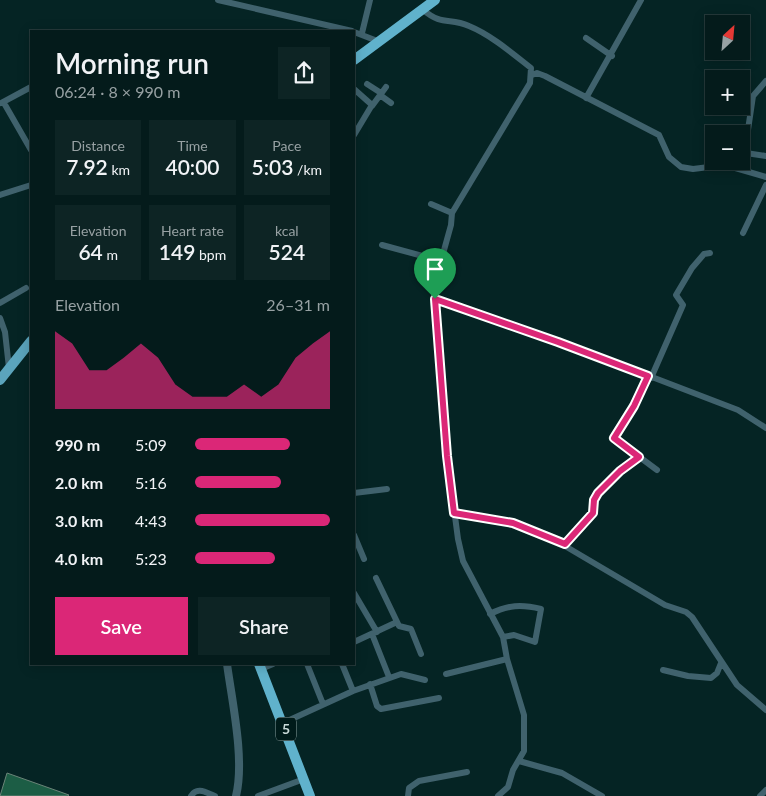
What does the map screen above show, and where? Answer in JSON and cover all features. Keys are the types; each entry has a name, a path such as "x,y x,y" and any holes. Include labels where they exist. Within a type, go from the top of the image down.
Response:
{"highway":[{"path":"355,59 435,0"},
{"name":"5","path":"260,666 310,796"}],"main road":[{"path":"0,380 30,344"}],"street":[{"path":"218,0 349,30"},
{"path":"362,34 370,0"},
{"path":"586,98 612,56 641,0"},
{"path":"422,9 437,20 462,23 471,27 531,68 532,75 530,83 452,213 451,225 440,262 435,299 447,456 458,539 464,561 490,614 504,637 507,660 524,715 524,746 520,760 513,770 508,787 498,796"},
{"path":"355,32 380,42"},
{"path":"586,38 612,56"},
{"path":"532,75 537,73 545,76 658,135 669,157 681,167 693,169 725,165 766,177"},
{"path":"766,81 753,96 745,150 746,153 766,156"},
{"path":"367,84 392,103"},
{"path":"355,133 386,87"},
{"path":"30,89 2,103 30,148"},
{"path":"355,90 372,106"},
{"path":"0,195 30,185"},
{"path":"744,233 766,185"},
{"path":"431,204 452,213"},
{"path":"382,245 440,262"},
{"path":"657,470 614,438 634,406 683,305 676,295 698,260 704,254 710,253"},
{"path":"0,303 26,288"},
{"path":"435,299 558,342 738,410 766,428"},
{"path":"0,318 5,332 9,368"},
{"path":"565,544 593,513 594,500 598,493 620,471 639,457"},
{"path":"355,493 387,489"},
{"path":"454,513 513,523 565,544 665,605 686,612 699,626 721,663 737,685 766,710"},
{"path":"355,537 364,559"},
{"path":"376,578 397,622 400,626 411,628 421,654"},
{"path":"355,596 374,633 389,677"},
{"path":"490,614 503,608 519,605 540,609 536,641 514,636 504,637"},
{"path":"355,642 397,622"},
{"path":"446,674 507,660"},
{"path":"663,670 684,676 711,678 721,663"},
{"path":"227,665 239,764 239,783 236,796"},
{"path":"307,665 323,704"},
{"path":"342,665 353,691"},
{"path":"283,722 389,677 403,673 425,680"},
{"path":"370,684 377,706 381,709 439,698"},
{"path":"520,760 562,773 602,796"},
{"path":"408,796 409,788 419,781 467,772"},
{"path":"259,796 304,779"},
{"path":"191,796 199,790 215,796"},
{"path":"760,796 766,790"}],"building":[{"path":"7,773 69,795 0,796"}],"route":[{"path":"435,299 648,376 628,417 624,420 614,438 622,446 639,457 613,477 598,493 594,500 593,513 582,524 580,530 565,544 513,523 454,513 447,456 435,299"}]}
